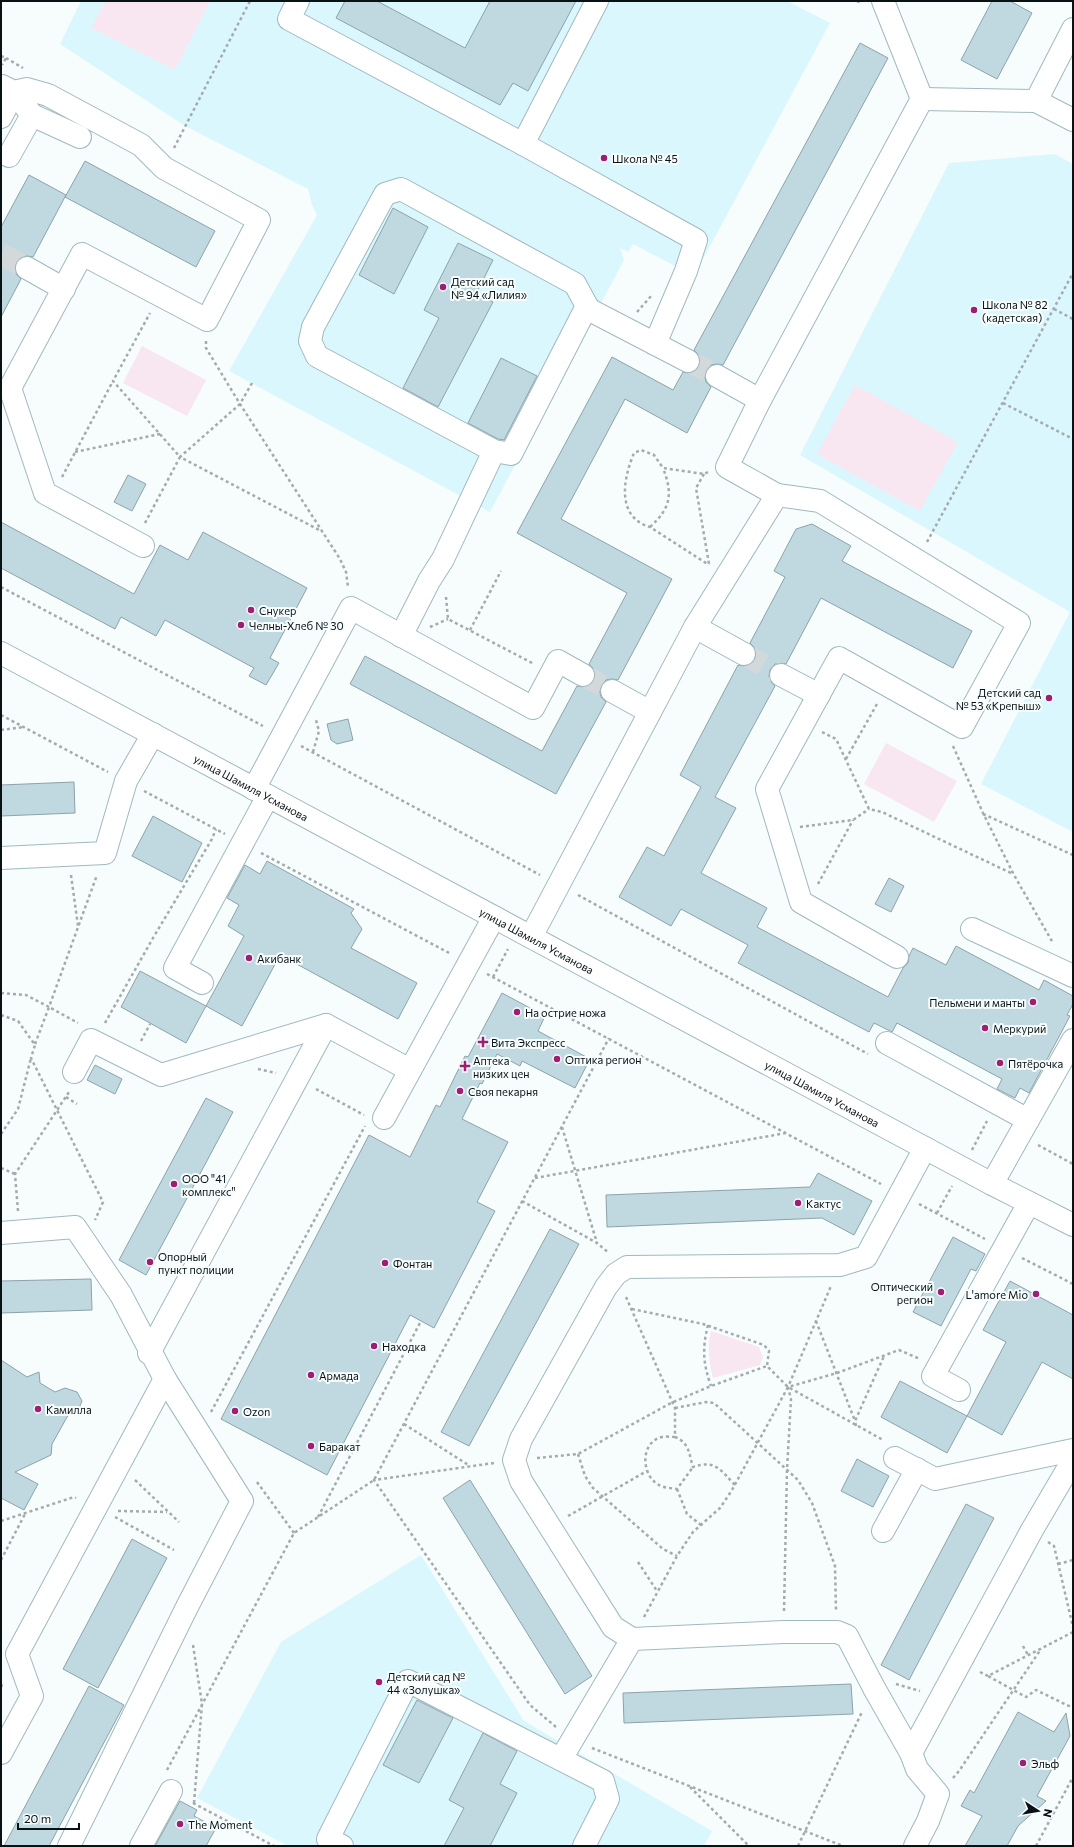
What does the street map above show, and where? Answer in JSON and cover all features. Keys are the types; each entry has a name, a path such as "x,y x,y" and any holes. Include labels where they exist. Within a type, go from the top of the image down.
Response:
{"street":[{"path":"298,1 289,19 523,144 696,240 686,271 655,344"},
{"path":"523,144 597,1"},
{"path":"883,1 922,99 760,400 727,467 777,495 820,501 1019,623 962,726 839,658 767,789 801,902 897,957"},
{"path":"1036,100 1073,30"},
{"path":"7,89 32,115 80,137"},
{"path":"1,117 7,89"},
{"path":"7,89 27,89 54,98 141,145 164,168 259,220 207,320 82,254 10,388 45,493 140,544"},
{"path":"922,99 1036,100 1073,120"},
{"path":"9,156 32,115"},
{"path":"401,190 575,284 587,306 511,454 494,451 317,356 310,341 313,327 385,194 401,190"},
{"path":"27,268 64,289"},
{"path":"586,308 688,361"},
{"path":"717,376 760,400"},
{"path":"401,636 429,581 443,559 494,451"},
{"path":"531,937 695,627 718,570 777,495"},
{"path":"202,983 175,968 243,843 283,737 351,608 533,708 558,661 583,674"},
{"path":"695,627 744,654"},
{"name":"улица Шамиля Усманова","path":"1,653 992,1184 1073,1225"},
{"path":"780,675 819,695"},
{"path":"612,691 650,712"},
{"path":"1,858 105,853 126,781 152,734"},
{"path":"375,1121 410,1070 494,917"},
{"path":"972,929 1072,975"},
{"path":"150,1353 326,1025"},
{"path":"74,1072 91,1040 97,1038 161,1075 326,1025 410,1070"},
{"path":"992,1184 1073,1040"},
{"path":"879,1050 1023,1128"},
{"path":"915,1846 928,1821 938,1794 917,1769 911,1753 847,1636 837,1632 784,1632 632,1639 613,1628 521,1481 514,1460 521,1439 606,1287 621,1271 840,1265 866,1257 925,1148"},
{"path":"960,1390 933,1376 1028,1203"},
{"path":"10,1233 75,1227 121,1296 164,1379 242,1501 187,1608 69,1846"},
{"path":"1,1753 32,1696 17,1654 164,1379"},
{"path":"895,1458 935,1479 1073,1450"},
{"path":"911,1753 1032,1530 1073,1460"},
{"path":"883,1531 917,1470"},
{"path":"561,1759 632,1639"},
{"path":"342,1846 328,1839 408,1681 603,1781 608,1800 584,1846"},
{"path":"141,1846 171,1791"}],"path":[{"path":"185,126 250,1"},
{"path":"1,56 6,58 1,67"},
{"path":"917,560 1073,273"},
{"path":"54,498 75,452 160,296"},
{"path":"1054,309 1073,319"},
{"path":"207,320 206,348 346,572 351,608"},
{"path":"113,381 180,457 323,533"},
{"path":"140,544 180,457 240,404 252,383"},
{"path":"1003,403 1073,439"},
{"path":"75,452 160,434"},
{"path":"650,526 661,516 667,507 669,498 668,482 663,468 654,455 641,450 634,453 627,468 625,490 628,512 639,523 650,526 718,570"},
{"path":"663,468 704,474 727,467"},
{"path":"704,474 696,488 718,570"},
{"path":"470,630 501,571"},
{"path":"1,587 559,885 879,1050"},
{"path":"446,596 448,619 552,673"},
{"path":"846,760 887,685"},
{"path":"1,715 1003,1249 1073,1284"},
{"path":"804,722 836,739 869,809"},
{"path":"1,730 25,727"},
{"path":"951,742 983,813 1014,875 1072,975"},
{"path":"780,830 853,820 869,809 882,812 1014,875"},
{"path":"983,813 1073,855"},
{"path":"806,906 853,820"},
{"path":"1,993 26,995 49,1007 97,1038 153,938 212,839 216,829"},
{"path":"1,1134 18,1109 35,1045 105,853"},
{"path":"68,855 78,927"},
{"path":"1,1015 18,1021 35,1045"},
{"path":"374,1480 609,1038"},
{"path":"31,1058 58,1108 103,1202 86,1243"},
{"path":"10,1233 15,1174 77,1079 74,1072"},
{"path":"66,1097 77,1104"},
{"path":"210,1415 375,1121"},
{"path":"562,1126 597,1243"},
{"path":"1023,1128 1073,1164"},
{"path":"535,1178 786,1133"},
{"path":"1,1168 15,1174"},
{"path":"522,1201 597,1243 621,1271 631,1308 671,1403 675,1408 675,1437"},
{"path":"632,1639 677,1556 693,1532 720,1508 735,1485 788,1387 840,1265"},
{"path":"631,1308 708,1325 764,1345 768,1352 767,1366 788,1387 900,1449 895,1458"},
{"path":"317,1518 421,1321"},
{"path":"816,1321 856,1426"},
{"path":"708,1325 704,1344 705,1367 711,1386"},
{"path":"788,1387 837,1374 899,1350 938,1367"},
{"path":"855,1421 884,1356"},
{"path":"274,1846 160,1784 294,1533 374,1480 514,1460 578,1454 671,1403 711,1386 767,1366"},
{"path":"784,1632 787,1470 791,1399 788,1387"},
{"path":"675,1408 706,1402 714,1403 798,1480 812,1503 835,1566 837,1632"},
{"path":"404,1424 471,1466"},
{"path":"677,1489 661,1486 652,1480 647,1471 645,1463 646,1453 654,1441 662,1436 681,1439 692,1456 693,1467"},
{"path":"578,1454 584,1476 593,1488 663,1548 677,1556"},
{"path":"677,1489 693,1467 702,1464 716,1466 725,1472 735,1485"},
{"path":"118,1465 179,1522"},
{"path":"550,1526 647,1471"},
{"path":"254,1477 294,1533"},
{"path":"677,1489 687,1514 701,1525"},
{"path":"116,1511 168,1512"},
{"path":"1,1560 26,1513"},
{"path":"1032,1530 1054,1546 1073,1627"},
{"path":"1058,1564 1073,1560"},
{"path":"638,1562 658,1592"},
{"path":"187,1608 202,1704 194,1803"},
{"path":"1073,1632 988,1676 1026,1697 1036,1690 1073,1708"},
{"path":"1023,1646 1028,1655"},
{"path":"938,1794 959,1771 1041,1648"},
{"path":"798,1846 874,1674 907,1688 942,1696"},
{"path":"1036,1846 1073,1777"},
{"path":"688,1786 749,1846"}],"shaded area":[{"path":"81,1 787,1 830,23 694,276 633,244 628,252 620,248 624,260 490,512 229,371 317,215 312,205 308,189 185,126 60,44"},
{"path":"105,1 210,1 175,70 91,28"},
{"name":"Школа № 82 (кадетская)","path":"1055,154 1073,164 1073,832 981,784 1070,612 800,455 949,163"},
{"path":"142,346 206,380 187,416 123,383"},
{"path":"855,385 958,442 920,511 817,454"},
{"path":"886,743 957,781 934,822 864,784"},
{"path":"711,1331 759,1347 763,1358 760,1365 713,1378 709,1354"},
{"name":"Детский сад № 44 «Золушка»","path":"421,1555 524,1721 712,1831 704,1846 288,1846 197,1798 281,1642"}],"building":[{"path":"345,1 377,1 465,48 490,1 576,1 528,91 513,83 500,105 336,18"},
{"path":"992,1 1010,1 1032,13 997,79 961,60"},
{"path":"860,43 888,58 723,365 711,365 706,370 706,382 711,387 687,433 625,399 561,519 672,579 618,680 606,680 601,685 601,697 606,702 556,794 350,684 365,656 542,751 577,686 589,686 594,681 594,669 589,664 627,593 517,533 612,357 673,390 683,372 689,373 695,371 699,367 699,355 694,350"},
{"path":"85,161 215,231 196,267 65,197"},
{"path":"29,175 66,195 33,257 21,257 16,262 16,274 21,279 1,317 1,227"},
{"path":"393,208 428,227 394,294 359,275"},
{"path":"458,243 493,260 476,294 493,302 438,407 403,388 439,318 424,310"},
{"path":"501,358 537,376 504,440 498,439 468,423"},
{"path":"128,475 146,484 132,511 114,502"},
{"path":"1,522 134,594 160,545 188,560 203,532 307,588 270,658 279,663 266,685 249,676 254,668 165,620 156,636 121,617 115,629 1,568"},
{"path":"812,524 851,546 842,561 972,631 953,668 821,598 786,664 775,664 770,670 770,681 775,686 715,797 736,808 701,873 767,908 757,927 888,997 903,968 908,963 909,956 913,948 946,965 956,946 1039,990 1044,980 1073,996 1073,1004 1067,1015 1070,1016 1029,1093 1020,1088 1015,1098 997,1089 1002,1079 897,1023 892,1032 874,1023 869,1032 738,963 748,945 681,909 671,926 619,897 647,847 664,856 701,787 680,775 738,665 750,665 755,660 755,648 750,643 785,577 774,571 796,529"},
{"path":"348,719 353,740 337,744 331,740 327,724"},
{"path":"74,782 75,813 1,816 1,785"},
{"path":"153,816 202,843 182,882 132,856"},
{"path":"267,861 354,909 351,913 362,929 351,948 417,983 398,1019 280,955 242,1026 206,1006 244,936 228,926 239,905 227,898 245,865 260,874"},
{"path":"889,878 904,886 891,912 875,904"},
{"path":"140,971 206,1006 186,1043 121,1007"},
{"name":"Фонтан","path":"502,993 545,1016 538,1031 590,1059 575,1088 522,1061 520,1066 497,1054 482,1084 480,1083 462,1119 508,1142 477,1202 495,1211 434,1328 410,1315 327,1475 221,1419 369,1135 410,1157 436,1105 440,1107 465,1056 468,1057"},
{"path":"95,1065 122,1079 115,1094 87,1080"},
{"path":"206,1098 233,1112 146,1275 119,1260"},
{"path":"818,1173 872,1201 854,1235 822,1218 607,1227 606,1195 810,1187"},
{"path":"550,1229 579,1244 469,1446 441,1432"},
{"name":"Оптический регион","path":"953,1237 985,1254 976,1271 971,1269 941,1326 913,1312"},
{"path":"91,1279 92,1310 1,1313 1,1281"},
{"path":"1010,1281 1073,1315 1073,1379 1042,1362 1002,1435 967,1416 1006,1342 983,1330"},
{"name":"Камилла","path":"1,1360 27,1377 39,1372 40,1383 55,1392 65,1388 77,1392 82,1401 79,1408 71,1410 52,1444 51,1455 15,1472 38,1484 24,1510 1,1498"},
{"path":"900,1381 967,1416 947,1453 881,1417"},
{"path":"857,1459 889,1476 873,1507 841,1491"},
{"path":"470,1480 592,1676 565,1694 443,1498"},
{"path":"966,1504 994,1518 909,1680 881,1665"},
{"path":"132,1539 167,1558 98,1688 63,1669"},
{"path":"851,1684 853,1714 624,1723 623,1693"},
{"path":"89,1686 124,1705 49,1846 4,1846"},
{"path":"417,1700 453,1718 419,1783 383,1765"},
{"name":"Эльф","path":"1018,1712 1054,1732 1066,1713 1070,1736 1037,1796 1046,1801 1018,1826 1007,1846 965,1846 982,1816 961,1806 970,1790 974,1793"},
{"path":"483,1733 517,1751 500,1784 517,1793 490,1846 444,1846 464,1808 449,1800"},
{"path":"180,1801 197,1810 194,1816 216,1828 206,1846 155,1846"}],"tunnel":[{"path":"1,254 27,268"},
{"path":"688,361 717,376"},
{"path":"744,654 781,675"},
{"path":"583,675 612,691"}],"place":[{"name":"Школа № 45","path":"604,158"},
{"name":"Детский сад № 94 «Лилия»","path":"443,287"},
{"name":"Школа № 82 (кадетская)","path":"974,310"},
{"name":"Снукер","path":"251,610"},
{"name":"Челны-Хлеб № 30","path":"241,625"},
{"name":"Детский сад № 53 «Крепыш»","path":"1049,698"},
{"name":"Акибанк","path":"249,958"},
{"name":"Пельмени и манты","path":"1033,1002"},
{"name":"На острие ножа","path":"517,1012"},
{"name":"Меркурий","path":"985,1028"},
{"name":"Вита Экспресс","path":"483,1042"},
{"name":"Оптика регион","path":"557,1059"},
{"name":"Пятёрочка","path":"1000,1063"},
{"name":"Аптека низких цен","path":"465,1066"},
{"name":"Своя пекарня","path":"460,1091"},
{"name":"ООО \"41 комплекс\"","path":"174,1184"},
{"name":"Кактус","path":"798,1203"},
{"name":"Опорный пункт полиции","path":"150,1262"},
{"name":"Фонтан","path":"385,1263"},
{"name":"Оптический регион","path":"941,1292"},
{"name":"L'amore Mio","path":"1036,1294"},
{"name":"Находка","path":"374,1346"},
{"name":"Армада","path":"311,1375"},
{"name":"Камилла","path":"38,1409"},
{"name":"Ozon","path":"235,1411"},
{"name":"Баракат","path":"311,1446"},
{"name":"Детский сад № 44 «Золушка»","path":"379,1682"},
{"name":"Эльф","path":"1023,1763"},
{"name":"The Moment","path":"180,1824"}]}
